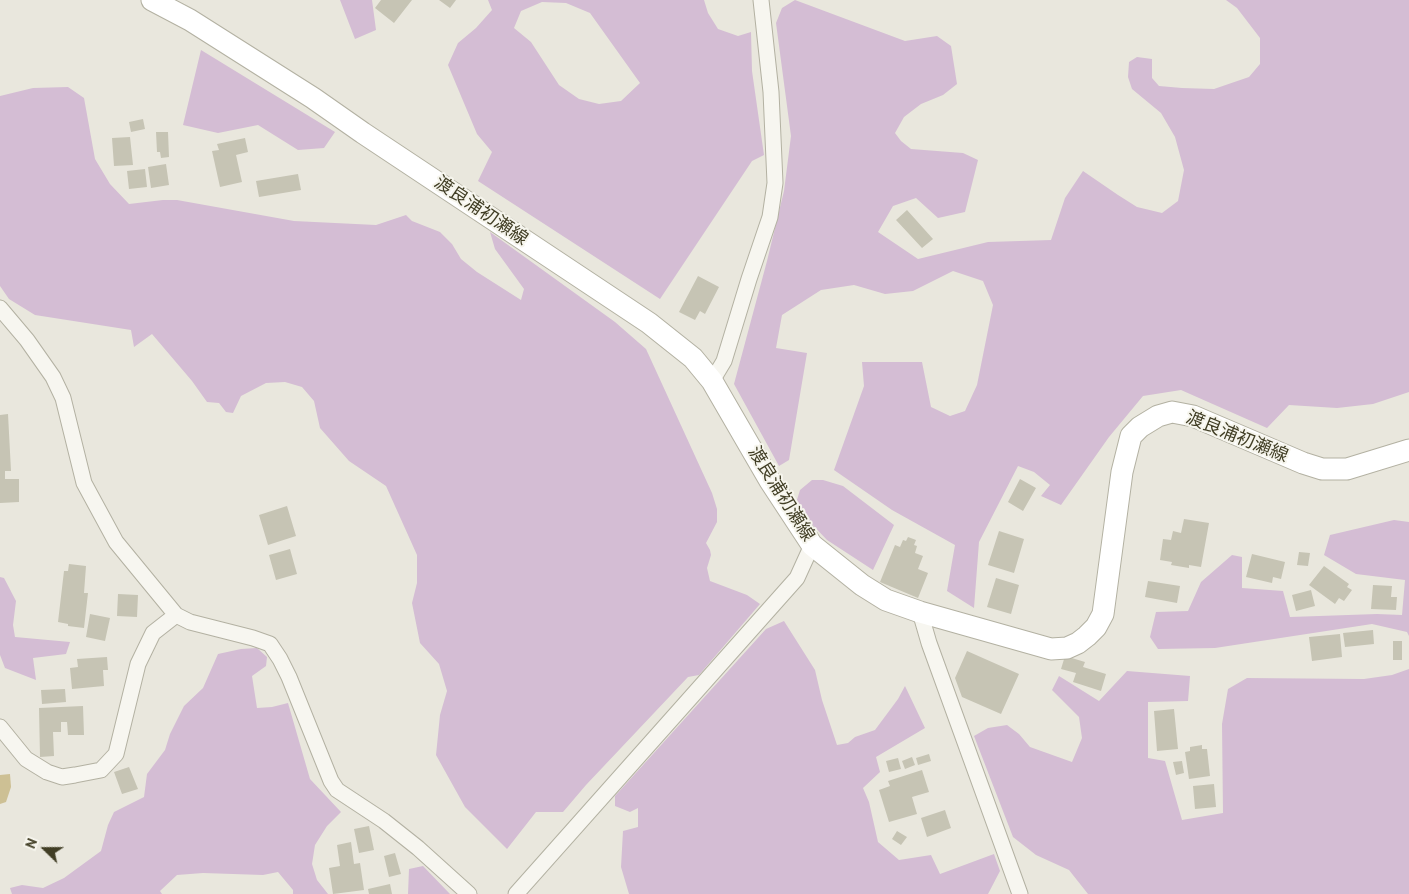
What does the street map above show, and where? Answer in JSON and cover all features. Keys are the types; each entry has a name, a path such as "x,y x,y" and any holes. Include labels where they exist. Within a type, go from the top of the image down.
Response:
{"main road":[{"name":"渡良浦初瀬線","path":"152,0 190,20 313,98 649,324 694,358 712,381 770,481 812,545 862,585 886,600 920,612 1052,649 1067,648 1078,643 1096,627 1103,614 1122,472 1131,436 1140,427 1158,416 1172,412 1193,416 1322,469 1347,469 1409,450"}],"street":[{"path":"712,381 724,361 770,217 775,183 771,92 760,0"},
{"path":"0,308 27,340 53,377 63,398 84,482 116,542 176,615 190,622 270,644 289,677 331,781 337,790 384,821 470,894"},
{"path":"516,894 797,578 812,545"},
{"path":"920,612 929,643 1020,894"},
{"path":"0,728 26,759 47,772 62,777 101,770 116,754 138,664 153,633 176,615"}],"shaded area":[{"path":"340,0 372,0 376,30 355,39"},
{"path":"488,0 704,0 708,13 718,29 738,36 751,32 752,71 764,155 752,161 660,299 478,181 492,152 477,134 448,65 458,43 476,28 492,10","holes":["542,2 566,3 590,13 640,83 621,101 599,104 579,99 559,85 531,42 514,28 521,11"]},
{"path":"795,0 905,41 937,36 951,46 957,84 943,95 921,104 904,117 895,133 911,149 963,153 978,160 965,212 938,218 916,198 893,206 878,232 918,259 988,242 1051,240 1065,198 1083,171 1137,207 1162,213 1178,201 1184,170 1175,137 1161,113 1132,89 1128,77 1129,62 1137,57 1152,59 1152,78 1159,86 1214,89 1249,77 1260,64 1260,38 1237,8 1226,0 1409,0 1409,392 1373,404 1337,408 1289,405 1267,428 1181,390 1143,396 1109,437 1061,505 1041,496 1050,485 1034,472 1018,466 979,542 974,608 947,591 955,545 892,510 834,470 864,386 862,362 922,362 931,407 950,416 965,411 977,385 993,305 983,281 953,271 913,291 885,294 854,285 821,290 782,315 776,348 807,353 789,460 779,466 734,384 784,191 791,136 776,23 782,8"},
{"path":"201,50 335,132 324,148 298,150 258,125 218,133 183,125"},
{"path":"68,87 84,98 95,159 110,184 129,204 177,200 294,221 376,225 406,215 412,221 440,232 452,244 461,259 477,272 521,300 524,289 495,249 490,232 615,322 646,349 712,493 717,509 717,522 706,543 711,555 707,568 710,581 747,595 760,604 699,675 688,677 563,812 536,812 507,849 465,807 436,755 440,715 447,691 439,664 420,643 412,603 417,583 417,555 386,486 349,461 320,428 314,401 302,387 285,382 266,383 241,396 233,413 226,412 219,403 207,402 192,381 152,334 134,347 131,330 35,315 9,299 0,286 0,96 33,88"},
{"path":"812,480 823,480 843,486 894,525 873,570 827,540 808,520 796,503 800,490"},
{"path":"1394,520 1409,522 1409,636 1407,632 1372,624 1215,648 1158,649 1150,637 1156,612 1188,611 1201,582 1232,555 1242,557 1242,588 1283,591 1290,617 1402,615 1405,580 1356,574 1324,555 1330,535"},
{"path":"0,577 4,578 16,601 13,625 15,637 70,642 66,654 33,658 36,680 5,668 0,655"},
{"path":"784,621 815,670 822,700 837,745 848,743 855,737 875,730 898,699 905,686 925,728 876,757 880,772 863,788 869,802 878,842 899,860 931,855 940,874 994,854 1000,871 988,894 629,894 621,867 623,831 638,827 638,808 630,812 615,806 615,796 766,629"},
{"path":"257,648 267,657 266,666 252,676 257,708 288,703 310,779 341,812 327,826 315,845 312,864 317,880 328,894 293,894 293,890 278,872 263,875 203,873 177,875 160,891 162,894 12,894 10,888 22,885 43,888 64,878 101,851 108,825 114,812 144,797 147,774 165,750 170,734 184,706 203,688 218,654"},
{"path":"1409,669 1409,894 1088,894 1069,870 1036,855 1013,837 974,736 988,728 1007,725 1019,734 1030,747 1072,762 1082,738 1079,717 1052,690 1059,676 1099,701 1127,671 1190,676 1188,701 1148,702 1148,758 1165,761 1182,820 1223,813 1222,724 1228,689 1247,678 1364,679 1392,675"},
{"path":"10,774 11,787 6,802 0,804 0,775"},
{"path":"423,866 450,894 408,894 409,869"}],"building":[{"path":"381,0 412,0 394,23 375,8"},
{"path":"439,0 456,0 450,8"},
{"path":"143,119 145,129 131,132 129,122"},
{"path":"156,132 168,132 169,157 161,158 160,152 157,152"},
{"path":"130,137 133,165 114,166 112,138"},
{"path":"245,138 248,152 236,155 242,182 220,187 212,151 219,150 217,144"},
{"path":"166,164 169,185 151,188 148,167"},
{"path":"145,169 147,187 129,189 127,171"},
{"path":"298,174 301,190 259,197 256,181"},
{"path":"907,210 933,239 922,248 896,220"},
{"path":"698,276 719,287 705,314 700,311 695,320 679,312"},
{"path":"8,414 11,471 5,471 5,479 19,479 19,502 0,503 0,415"},
{"path":"1020,479 1036,488 1023,511 1008,502"},
{"path":"287,506 296,536 268,545 259,515"},
{"path":"1184,519 1209,523 1201,567 1189,565 1189,568 1171,565 1172,562 1160,560 1163,539 1171,540 1173,531 1181,533"},
{"path":"999,531 1024,539 1014,573 988,565"},
{"path":"908,537 916,540 914,545 917,546 915,553 923,556 918,569 928,573 918,598 880,582 895,545 900,547 903,540 906,541"},
{"path":"290,549 297,574 276,580 269,555"},
{"path":"1299,552 1310,553 1308,566 1297,565"},
{"path":"1252,554 1285,562 1281,579 1273,577 1272,583 1246,577"},
{"path":"69,564 86,566 84,593 88,593 84,628 68,626 68,624 58,622 64,571 68,571"},
{"path":"1324,566 1349,584 1347,587 1352,590 1344,601 1339,598 1335,604 1309,585"},
{"path":"996,578 1019,585 1011,614 987,607"},
{"path":"1148,581 1180,586 1177,603 1145,597"},
{"path":"1373,585 1392,586 1391,597 1397,597 1396,610 1371,609"},
{"path":"1311,590 1315,606 1296,611 1292,595"},
{"path":"118,594 138,595 137,617 117,616"},
{"path":"90,614 110,618 105,641 86,637"},
{"path":"1373,630 1374,644 1345,647 1343,633"},
{"path":"1340,634 1342,657 1312,661 1309,637"},
{"path":"1393,641 1402,641 1402,660 1393,660"},
{"path":"967,651 1019,674 1001,714 962,697 955,678"},
{"path":"1065,656 1085,662 1083,667 1106,674 1101,691 1073,682 1076,673 1061,669"},
{"path":"107,657 108,670 103,670 104,686 72,689 70,668 78,667 77,659"},
{"path":"65,689 66,702 42,704 41,690"},
{"path":"83,706 84,735 68,735 67,722 61,722 61,732 53,732 54,756 40,757 39,708"},
{"path":"1174,709 1178,749 1157,751 1154,711"},
{"path":"1202,745 1202,749 1207,749 1210,776 1189,779 1185,752 1190,751 1190,747"},
{"path":"929,754 931,761 918,765 916,758"},
{"path":"912,757 915,765 905,769 902,761"},
{"path":"898,758 901,769 889,772 886,761"},
{"path":"1182,761 1184,773 1176,775 1173,762"},
{"path":"129,767 138,789 122,794 114,772"},
{"path":"922,770 929,792 912,797 917,814 889,822 879,790 890,786 888,781"},
{"path":"1214,784 1216,807 1195,809 1193,786"},
{"path":"945,810 951,828 927,837 921,818"},
{"path":"369,826 374,850 359,853 354,829"},
{"path":"897,831 907,837 901,845 892,839"},
{"path":"351,842 354,864 360,863 364,890 333,894 329,868 340,866 337,845"},
{"path":"395,853 401,874 389,877 384,856"},
{"path":"390,884 392,894 369,894 368,889"}]}
